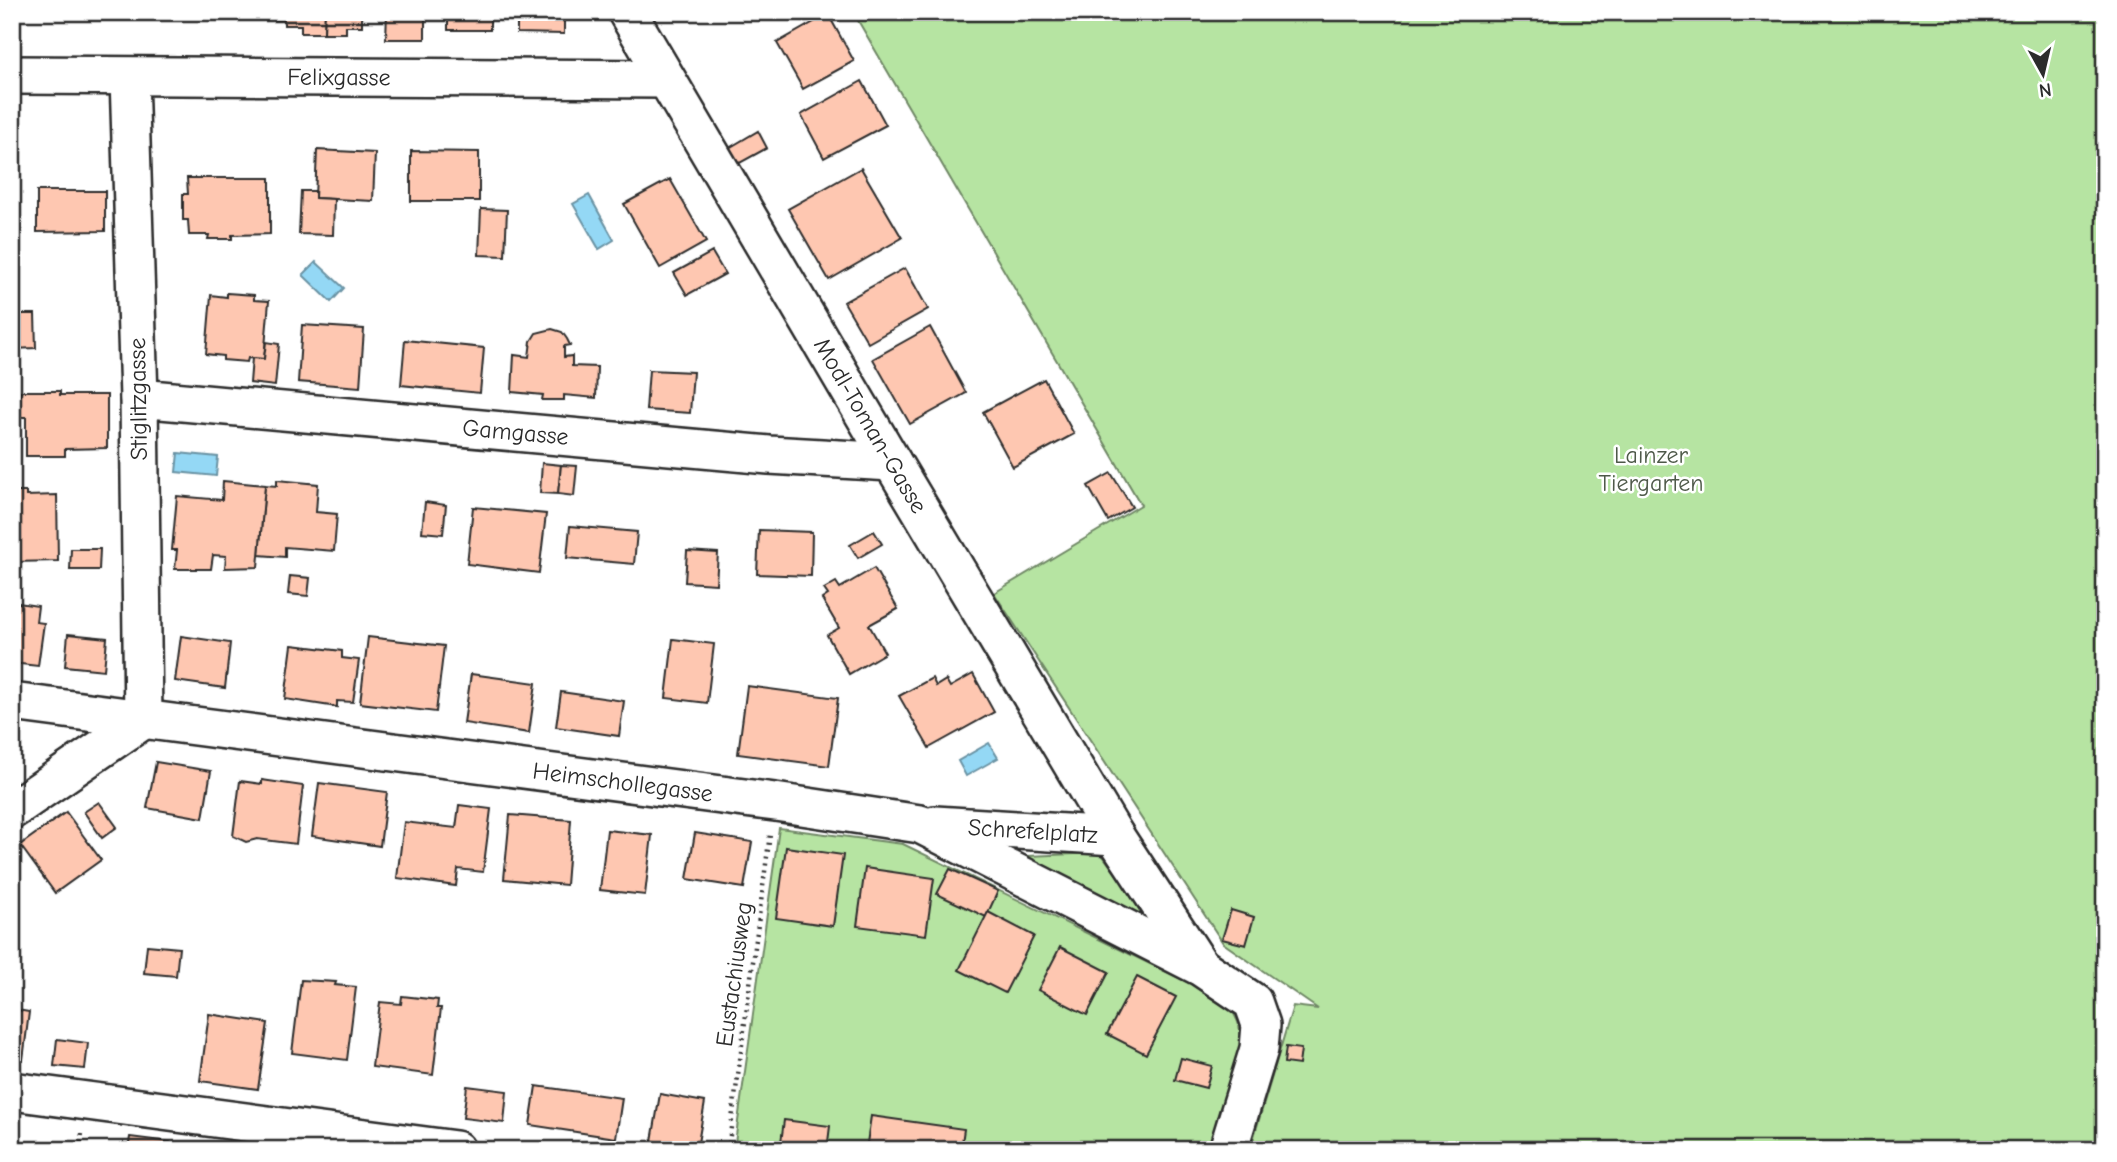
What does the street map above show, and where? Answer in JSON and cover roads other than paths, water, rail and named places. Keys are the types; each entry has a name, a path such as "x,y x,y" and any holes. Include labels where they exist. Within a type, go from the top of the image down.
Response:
{"street":[{"name":"Modl-Toman-Gasse","path":"627,12 1115,836"},
{"name":"Felixgasse","path":"12,75 666,79"},
{"name":"Stiglitzgasse","path":"129,77 139,398 143,720"},
{"name":"Gamgasse","path":"139,398 769,455 892,463"},
{"name":"Heimschollegasse","path":"12,702 775,802 920,824 1200,967 1252,1002 1261,1025 1259,1049 1228,1150"},
{"path":"12,810 143,720"},
{"name":"Schrefelplatz","path":"920,824 1115,836 1200,967"},
{"path":"12,1091 456,1150"}],"water":[{"path":"589,195 614,240 599,249 573,204"},
{"path":"316,262 344,288 331,302 303,275"},
{"path":"178,453 218,457 216,476 176,472"},
{"path":"989,743 998,758 966,776 958,761"}],"park label":[{"name":"Lainzer Tiergarten","path":"1651,469"}]}
